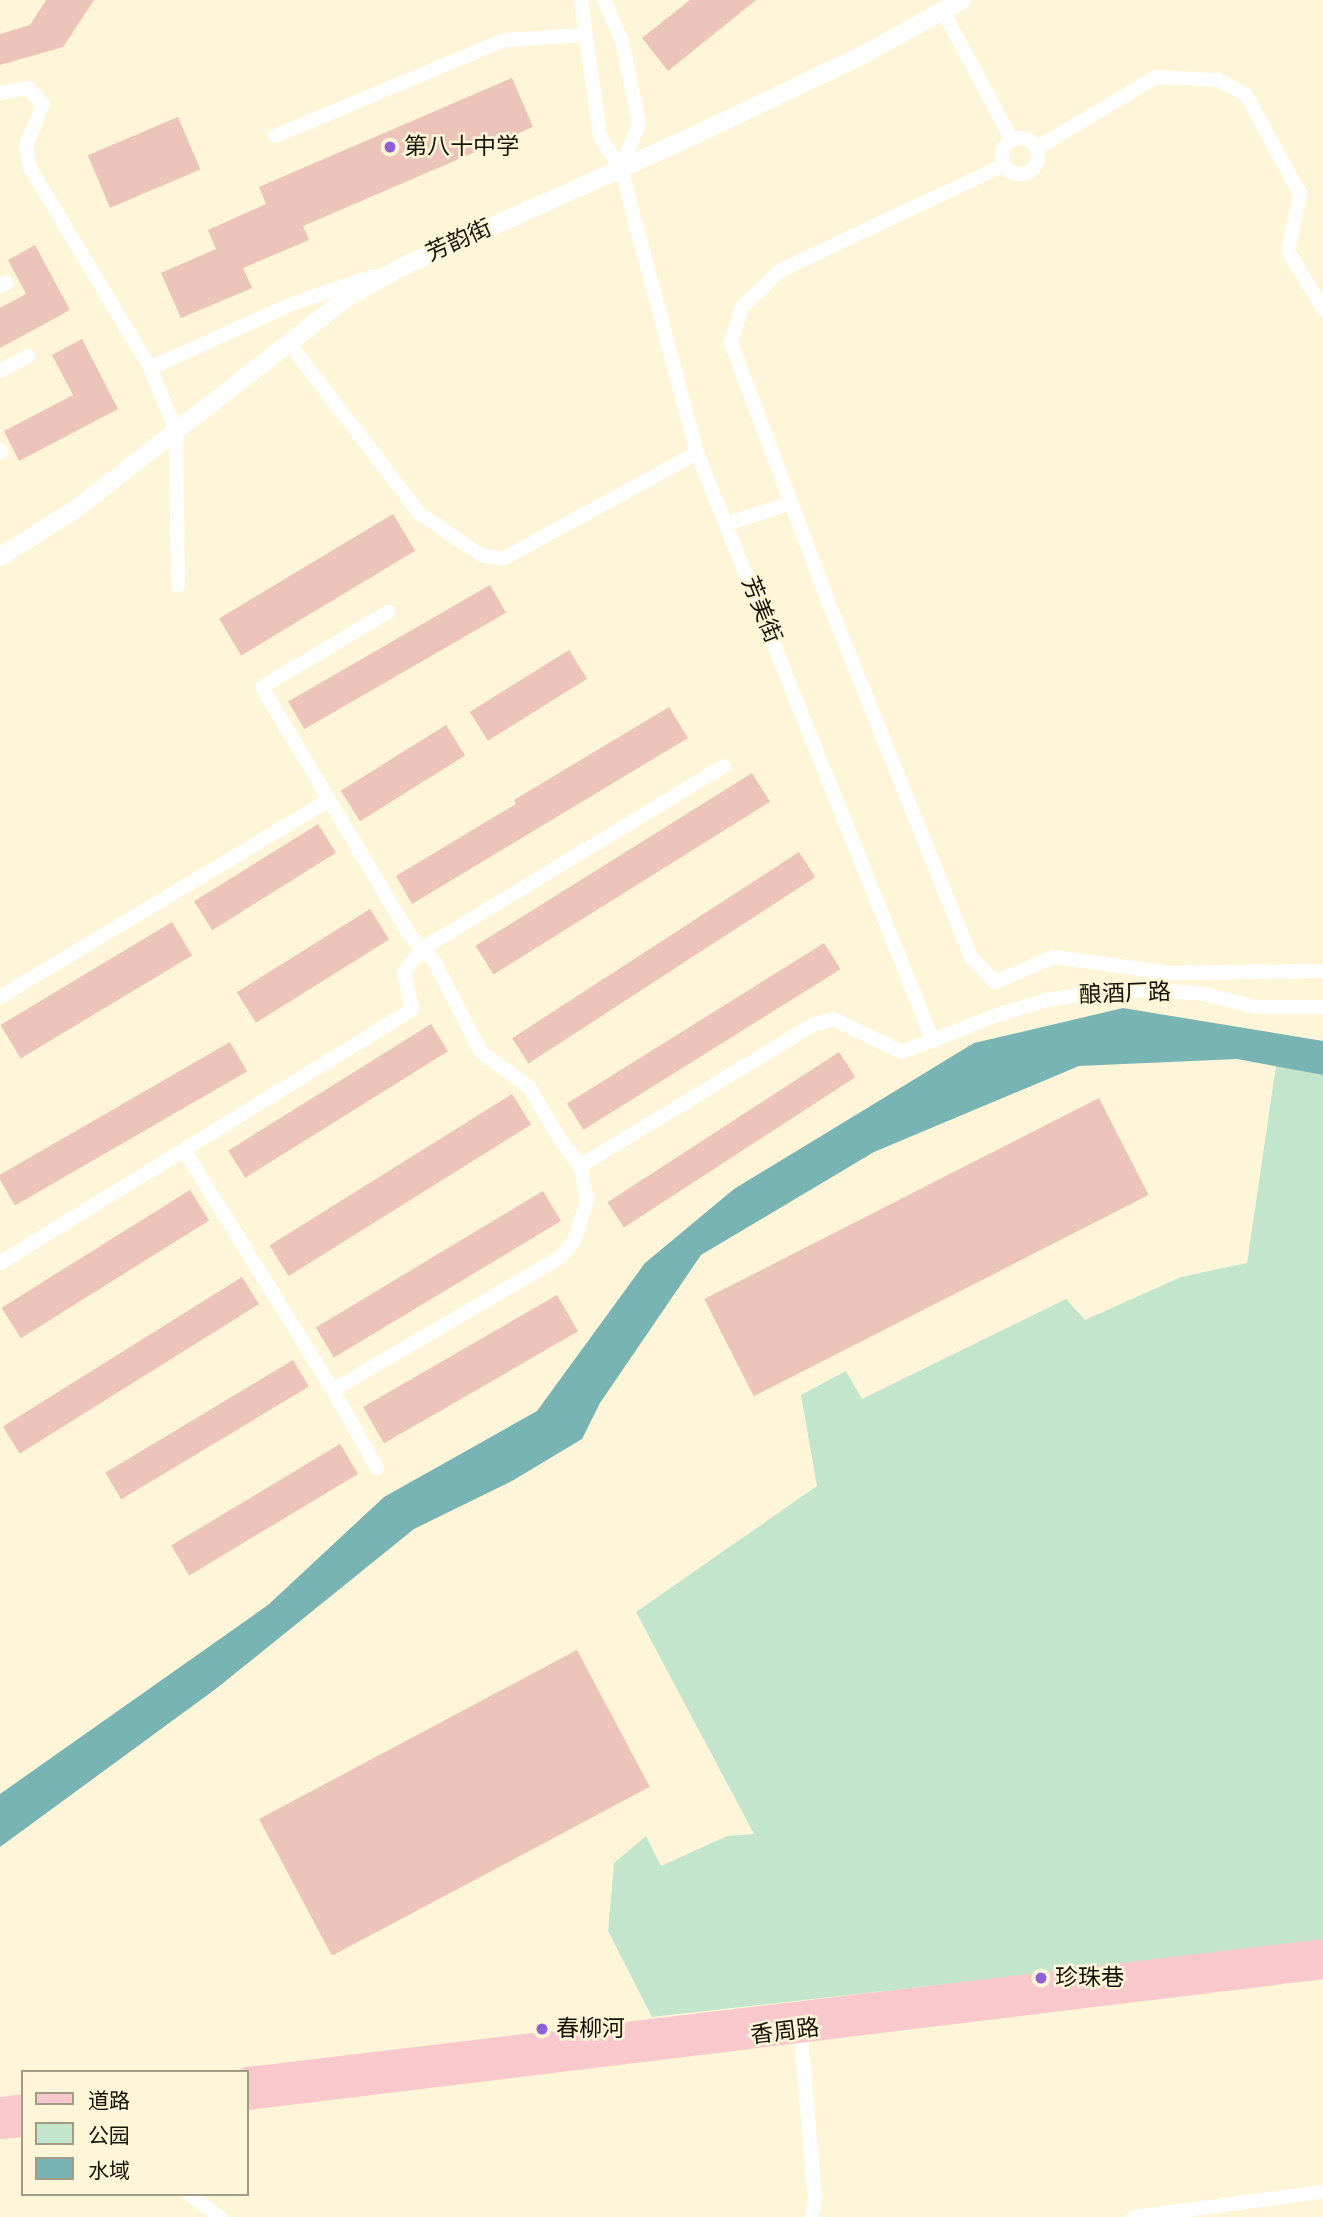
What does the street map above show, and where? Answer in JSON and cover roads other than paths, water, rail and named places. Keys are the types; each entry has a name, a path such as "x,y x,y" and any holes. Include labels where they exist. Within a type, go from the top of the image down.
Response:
{"main road":[{"name":"香周路","path":"248,2098 1323,1950"},
{"name":"香周路","path":"248,2078 1323,1967"},
{"path":"0,2108 21,2105"},
{"path":"0,2127 21,2124"}],"street":[{"name":"芳美街","path":"581,0 600,137 621,168 697,453 933,1041"},
{"path":"604,0 622,41 639,123 621,168"},
{"name":"芳韵街","path":"0,557 77,508 348,297 404,266 865,54 962,0"},
{"path":"943,11 1012,140"},
{"path":"275,136 505,40 585,35"},
{"path":"1037,148 1156,76 1219,80 1246,95 1300,194 1288,251 1323,309"},
{"path":"0,93 28,88 43,104 26,146 30,168 150,368 176,431 178,586"},
{"path":"1023,138 1037,148 1038,160 1026,174 1013,173 1004,165 1004,148 1012,140 1023,138"},
{"path":"1004,165 781,270 742,307 731,343 791,503 971,957 996,982 1054,957 1171,973 1323,971"},
{"path":"150,368 292,304 404,266"},
{"path":"288,342 419,513 481,555 503,559 697,453"},
{"path":"0,371 28,356"},
{"path":"726,524 791,503"},
{"path":"333,1390 559,1258 575,1241 587,1200 580,1166 561,1142 529,1087 481,1052 434,961 409,934 262,687 388,612"},
{"path":"0,1263 412,1010 404,972 422,949 724,766"},
{"path":"0,997 329,800"},
{"name":"酿酒厂路","path":"580,1166 813,1025 833,1019 902,1052 1000,1014 1049,999 1104,992 1204,993 1255,1007 1323,1007"},
{"path":"184,1150 333,1390 377,1468"},
{"path":"800,2022 815,2199 812,2217"},
{"path":"1133,2217 1323,2192"},
{"path":"192,2196 220,2217"}],"water":[{"path":"1123,1008 1323,1041 1323,1075 1237,1059 1079,1066 874,1152 701,1255 600,1403 582,1439 512,1481 414,1529 217,1688 0,1847 0,1794 268,1605 384,1497 537,1411 645,1263 734,1189 974,1043"}],"place":[{"name":"第八十中学","path":"390,147"},
{"name":"珍珠巷","path":"1041,1978"},
{"name":"春柳河","path":"542,2029"}]}
